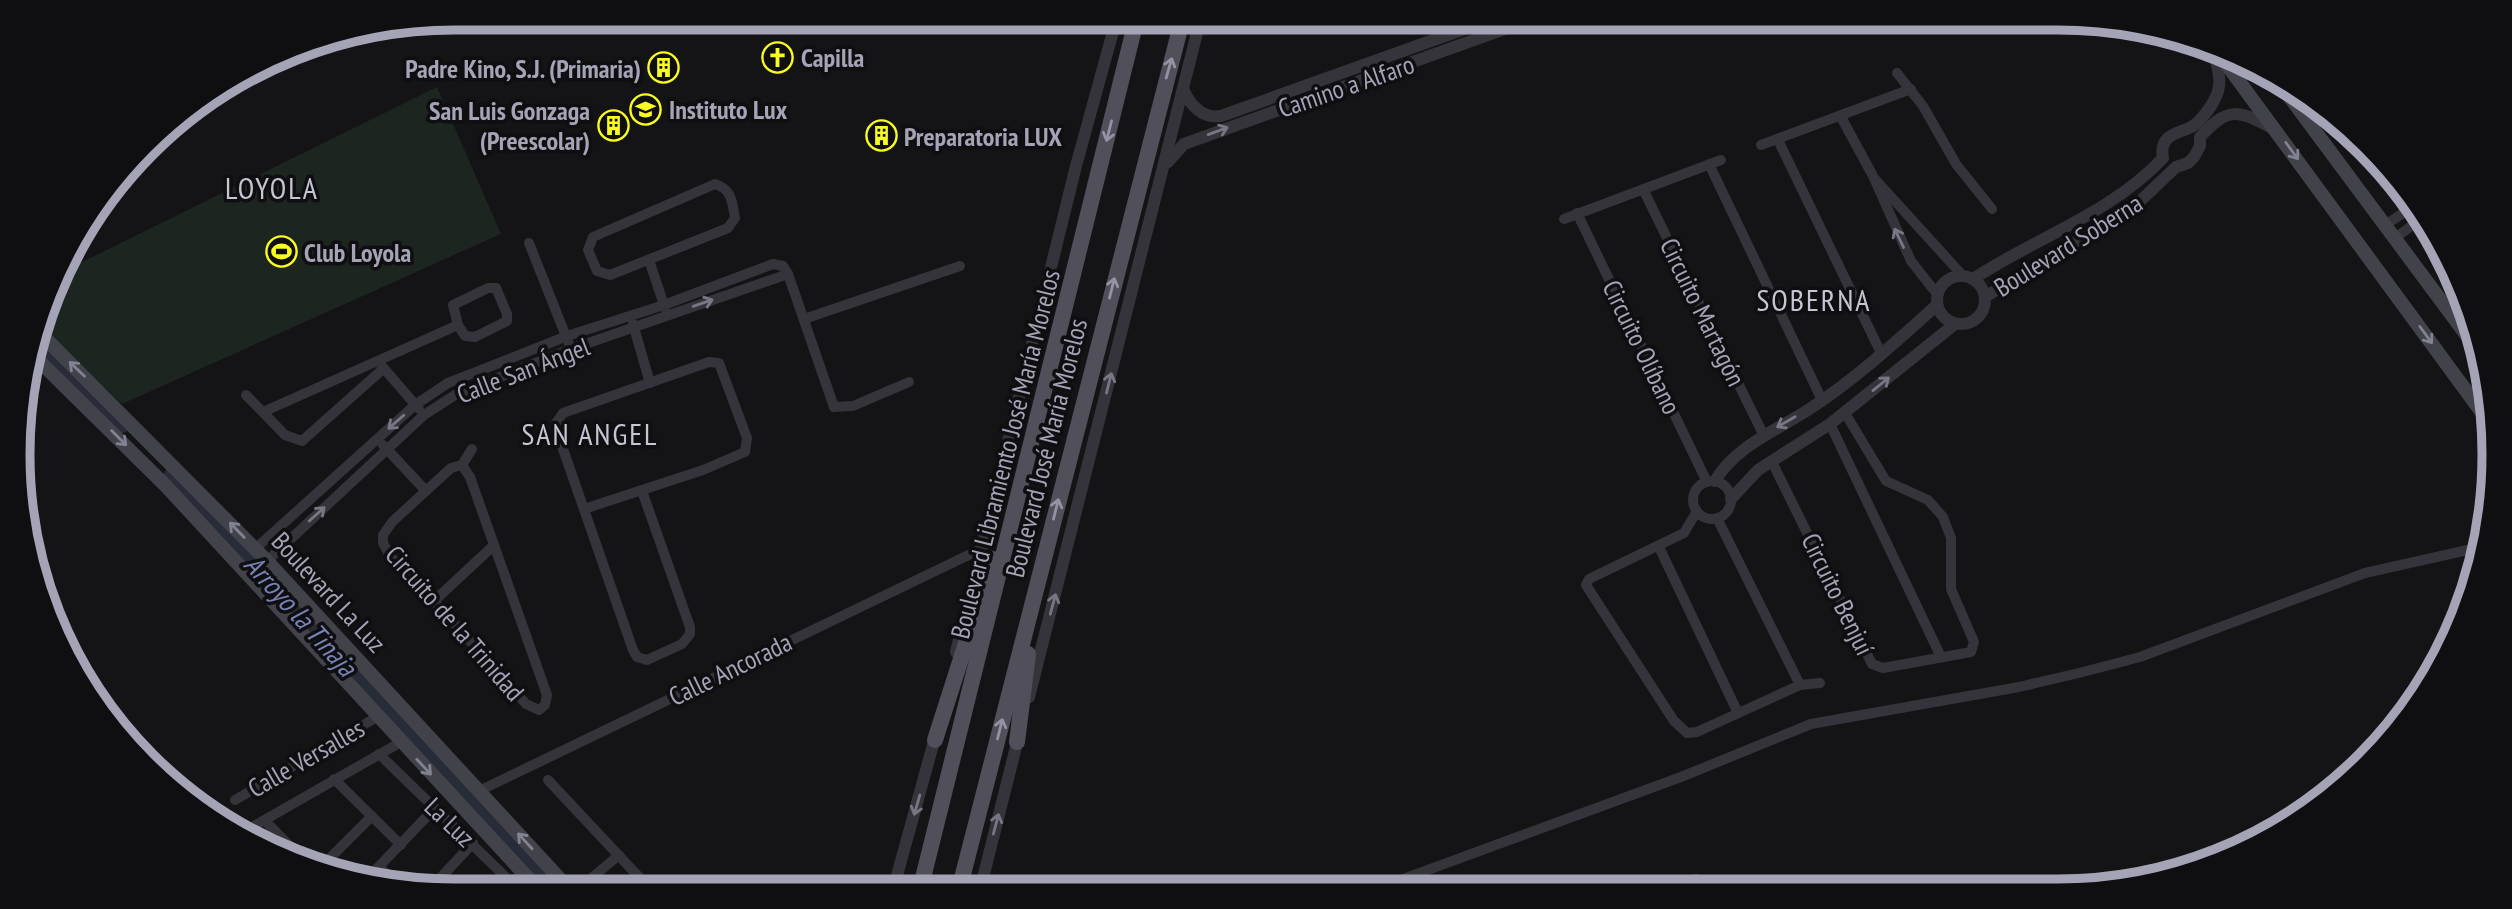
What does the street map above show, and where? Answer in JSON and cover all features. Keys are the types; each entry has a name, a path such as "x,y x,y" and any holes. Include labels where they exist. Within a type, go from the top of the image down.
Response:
{"main road":[{"name":"Boulevard José María Morelos","path":"923,879 1134,30"},
{"name":"Boulevard José María Morelos","path":"962,879 1149,142 1181,30"},
{"path":"2228,66 2480,409"},
{"path":"2292,101 2463,330"},
{"name":"Boulevard La Luz","path":"46,339 267,561 563,879"},
{"name":"Boulevard La Luz","path":"40,362 166,486 529,879"},
{"path":"935,740 997,547 1014,516"},
{"path":"1017,742 1038,581"}],"street":[{"name":"Boulevard Libramiento José María Morelos","path":"896,879 935,740 1076,166 1114,30"},
{"path":"983,879 1197,30"},
{"name":"Camino a Alfaro","path":"1163,168 1184,144 1445,44 1474,30"},
{"name":"Camino a Alfaro","path":"1183,89 1196,109 1213,117 1221,116 1495,30"},
{"name":"Boulevard Soberna","path":"1968,277 2107,204 2163,158 2163,146 2170,135 2188,129 2209,108 2219,90 2216,60"},
{"path":"1898,73 1911,89 1956,164 1992,209"},
{"path":"1761,145 1911,89"},
{"name":"Boulevard Soberna","path":"1985,297 2127,212 2176,167 2188,163 2194,157 2200,137 2215,121 2232,113 2252,117 2277,130"},
{"path":"1841,117 1873,177 1911,261 1937,300 1940,313 1955,324"},
{"path":"2188,129 2200,137"},
{"path":"1778,140 1881,353"},
{"path":"2163,158 2176,167"},
{"path":"1564,219 1721,160"},
{"path":"1709,164 1822,400"},
{"path":"1697,511 1706,518 1717,518 1727,511 1731,499 1758,470 1845,413 1955,324 1977,318 1984,305 1985,297 1968,277 1873,177"},
{"path":"715,184 728,191 735,218 733,224 649,260 605,275 597,271 588,245 597,234 706,186 715,184"},
{"name":"Circuito Martagón","path":"1643,189 1764,436"},
{"path":"2385,225 2406,212"},
{"name":"Circuito Olíbano","path":"1577,213 1711,482"},
{"path":"2395,238 2414,224"},
{"path":"529,243 571,349"},
{"path":"649,260 666,310"},
{"name":"Calle San Ángel","path":"255,549 415,405 466,374 567,336 630,316 666,310 788,274 783,266 773,264 666,310 634,328 470,387 424,415 267,561"},
{"path":"804,319 960,266"},
{"path":"788,274 834,407 853,406 909,382"},
{"path":"1820,683 1800,685 1691,733 1679,728 1586,589 1589,579 1684,533 1697,511 1695,494 1764,436 1808,410 1881,353 1937,300 1946,280 1968,277"},
{"path":"488,288 496,288 507,314 504,324 475,337 465,336 457,325 452,309 454,302 488,288"},
{"path":"630,316 650,383"},
{"path":"263,412 457,325"},
{"path":"378,359 383,369 424,415"},
{"path":"584,509 740,457 747,444 719,363 709,362 559,417 556,429 633,650 637,657 647,660 682,644 690,634 690,627 642,491"},
{"path":"246,395 285,435 302,441 383,369"},
{"path":"1808,410 1825,427 1941,657"},
{"name":"Circuito Benjuí","path":"1772,461 1866,658 1877,667 1883,668 1967,654 1975,645 1951,589 1952,554 1948,528 1943,517 1928,500 1886,481 1845,413"},
{"path":"377,439 426,491"},
{"name":"Circuito de la Trinidad","path":"462,465 470,477 492,547 547,695 542,708 535,710 526,704 390,556 383,543 383,535 392,522 451,468 462,465 472,449"},
{"path":"1711,482 1726,487 1731,499"},
{"path":"1717,518 1800,685"},
{"path":"434,601 492,547"},
{"path":"1659,547 1738,713"},
{"name":"Calle Ancorada","path":"479,791 981,549"},
{"path":"1404,879 1681,778 1811,724 2019,687 2103,667 2140,657 2365,573 2471,549"},
{"name":"Calle Versalles","path":"235,800 377,717"},
{"path":"252,827 401,742"},
{"name":"La Luz","path":"379,754 508,879"},
{"path":"334,779 401,845"},
{"path":"548,780 641,879"},
{"path":"375,871 435,808"},
{"path":"328,860 372,816"},
{"path":"265,821 290,846"},
{"path":"440,878 473,843"},
{"path":"589,879 619,855"},
{"path":"379,867 386,874"},
{"path":"514,879 522,871"}],"shaded area":[{"name":"Club Loyola","path":"437,87 501,234 122,404 47,333 75,266"}],"waterway":[{"name":"Arroyo la Tinaja","path":"43,351 122,425"},
{"name":"Arroyo la Tinaja","path":"172,475 543,879"}],"place":[{"name":"Capilla","path":"778,57"},
{"name":"Padre Kino, S.J. (Primaria)","path":"664,68"},
{"name":"Instituto Lux","path":"646,109"},
{"name":"San Luis Gonzaga (Preescolar)","path":"613,125"},
{"name":"Preparatoria LUX","path":"881,136"},
{"name":"Club Loyola","path":"281,252"}],"district":[{"name":"LOYOLA","path":"272,187"},
{"name":"SOBERNA","path":"1814,299"},
{"name":"SAN ANGEL","path":"590,433"}]}
